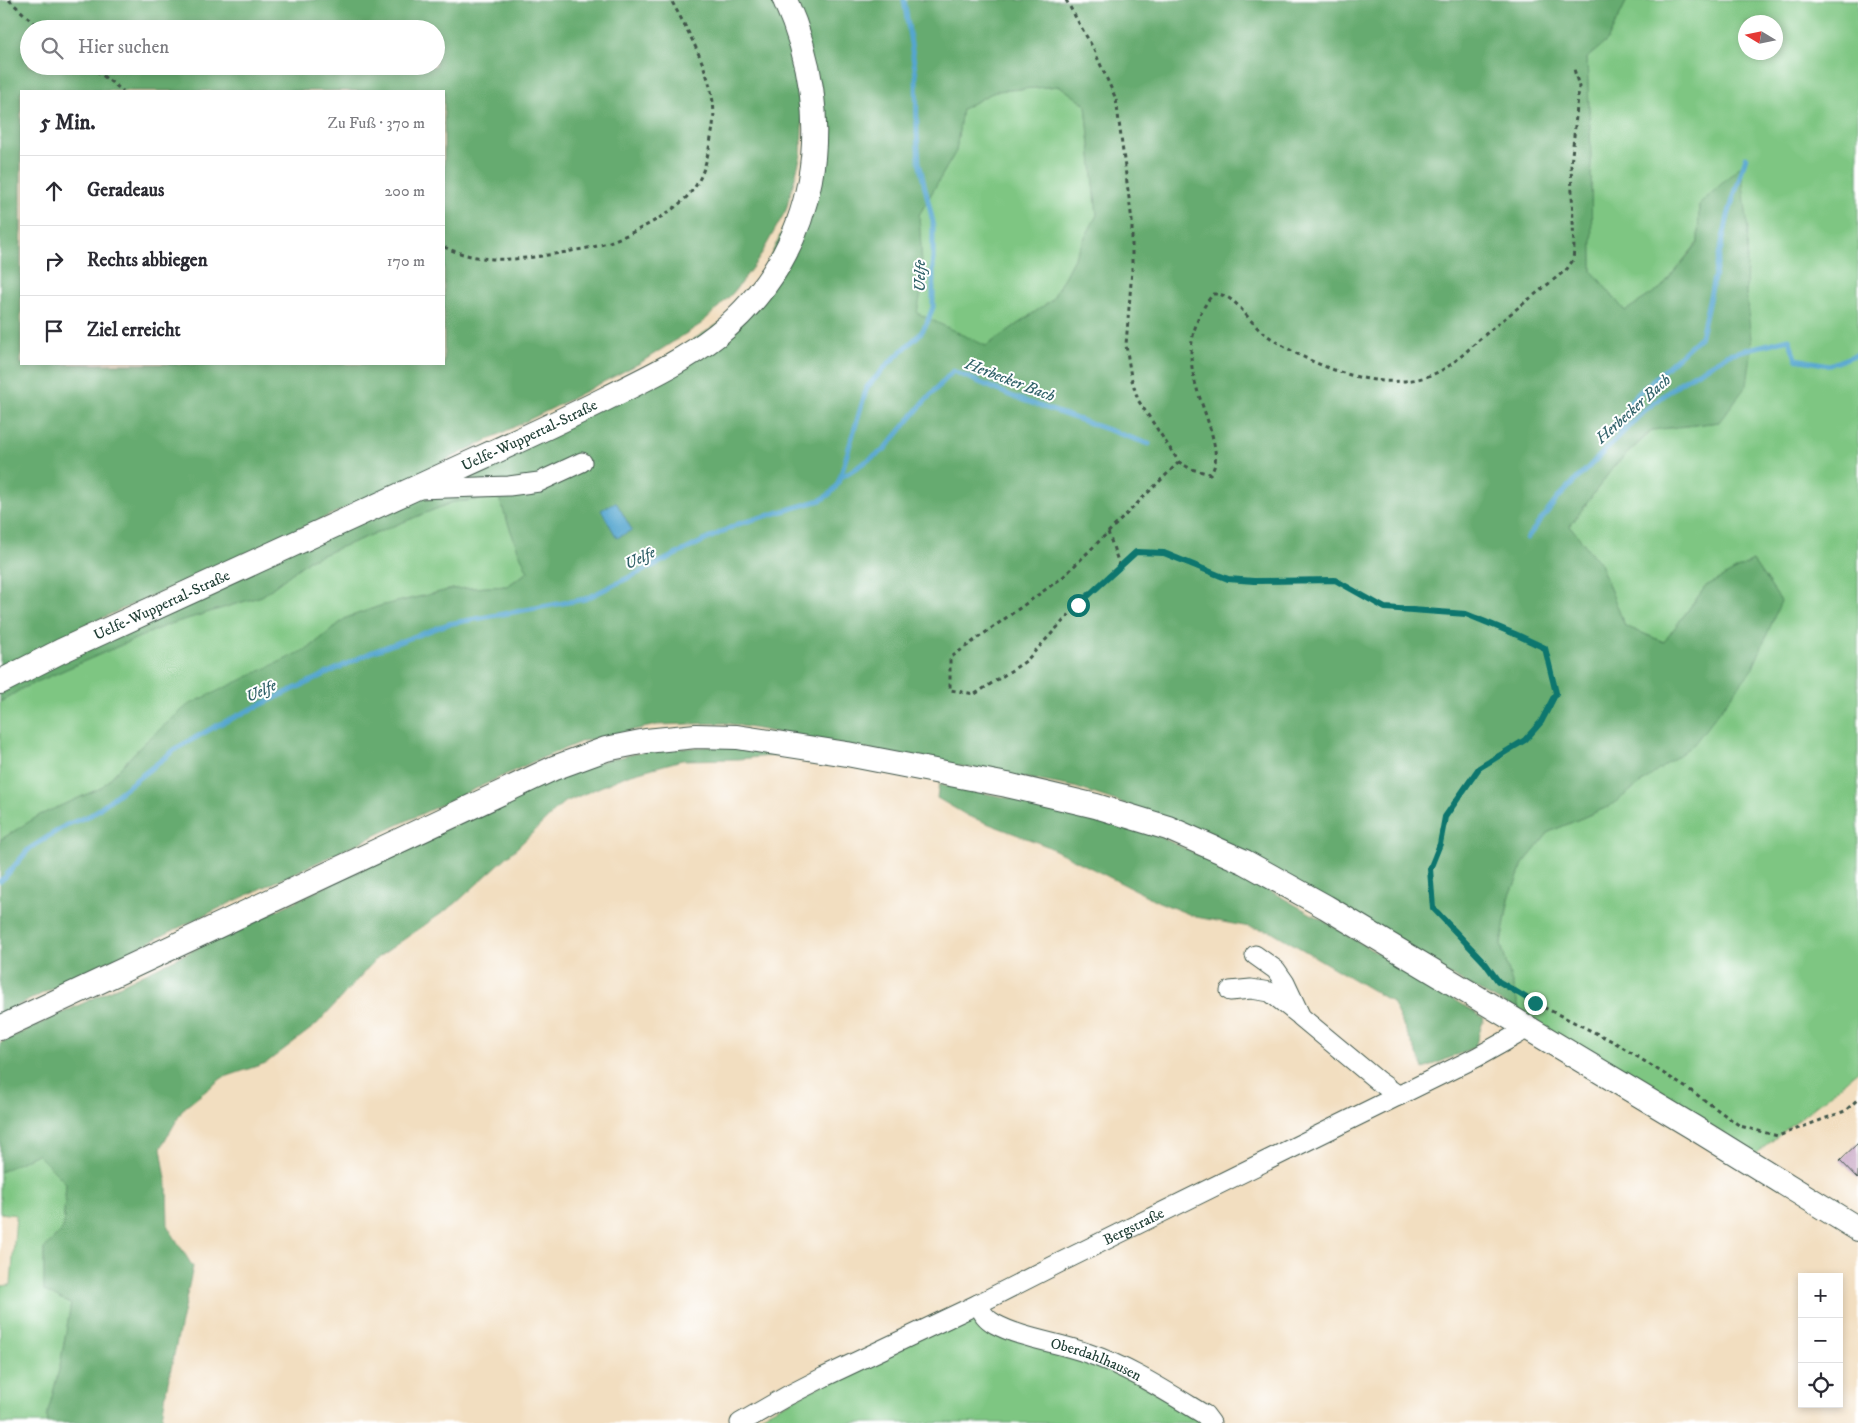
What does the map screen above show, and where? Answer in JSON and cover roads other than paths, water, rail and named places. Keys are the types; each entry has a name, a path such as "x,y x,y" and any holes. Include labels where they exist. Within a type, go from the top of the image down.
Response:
{"main road":[{"name":"Uelfe-Wuppertal-Straße","path":"0,682 61,651 568,418 674,364 716,336 733,321 765,285 789,247 799,224 810,185 816,145 814,108 804,51 785,0"},
{"path":"0,1028 554,768 582,757 629,744 674,737 737,737 882,761 1062,797 1153,823 1220,850 1281,882 1693,1127 1858,1229"}],"street":[{"path":"414,489 509,486 539,482 582,462"},
{"path":"1255,955 1276,970 1285,982 1301,1017"},
{"path":"1230,991 1251,989 1270,992 1378,1081 1399,1096"},
{"name":"Bergstraße","path":"740,1423 824,1377 978,1304 1502,1044 1518,1034 1524,1027"},
{"name":"Oberdahlhausen","path":"978,1304 986,1318 1002,1328 1085,1352 1116,1365 1164,1390 1205,1415 1212,1423"}],"water":[{"path":"616,502 632,530 617,538 601,510"}],"waterway":[{"name":"Uelfe","path":"0,881 29,849 66,825 91,815 177,748 216,726 372,652 448,624 585,599 738,524 821,500 830,493 840,478 867,387 921,333 933,307 933,222 919,162 916,75 904,0"},
{"path":"1619,436 1630,401 1701,336 1728,216 1746,157"},
{"name":"Herbecker Bach","path":"1527,538 1558,498 1644,411 1681,382 1729,354 1789,339 1796,359 1829,365 1858,354"},
{"name":"Herbecker Bach","path":"840,478 884,450 953,371 1014,397 1149,444"}]}
